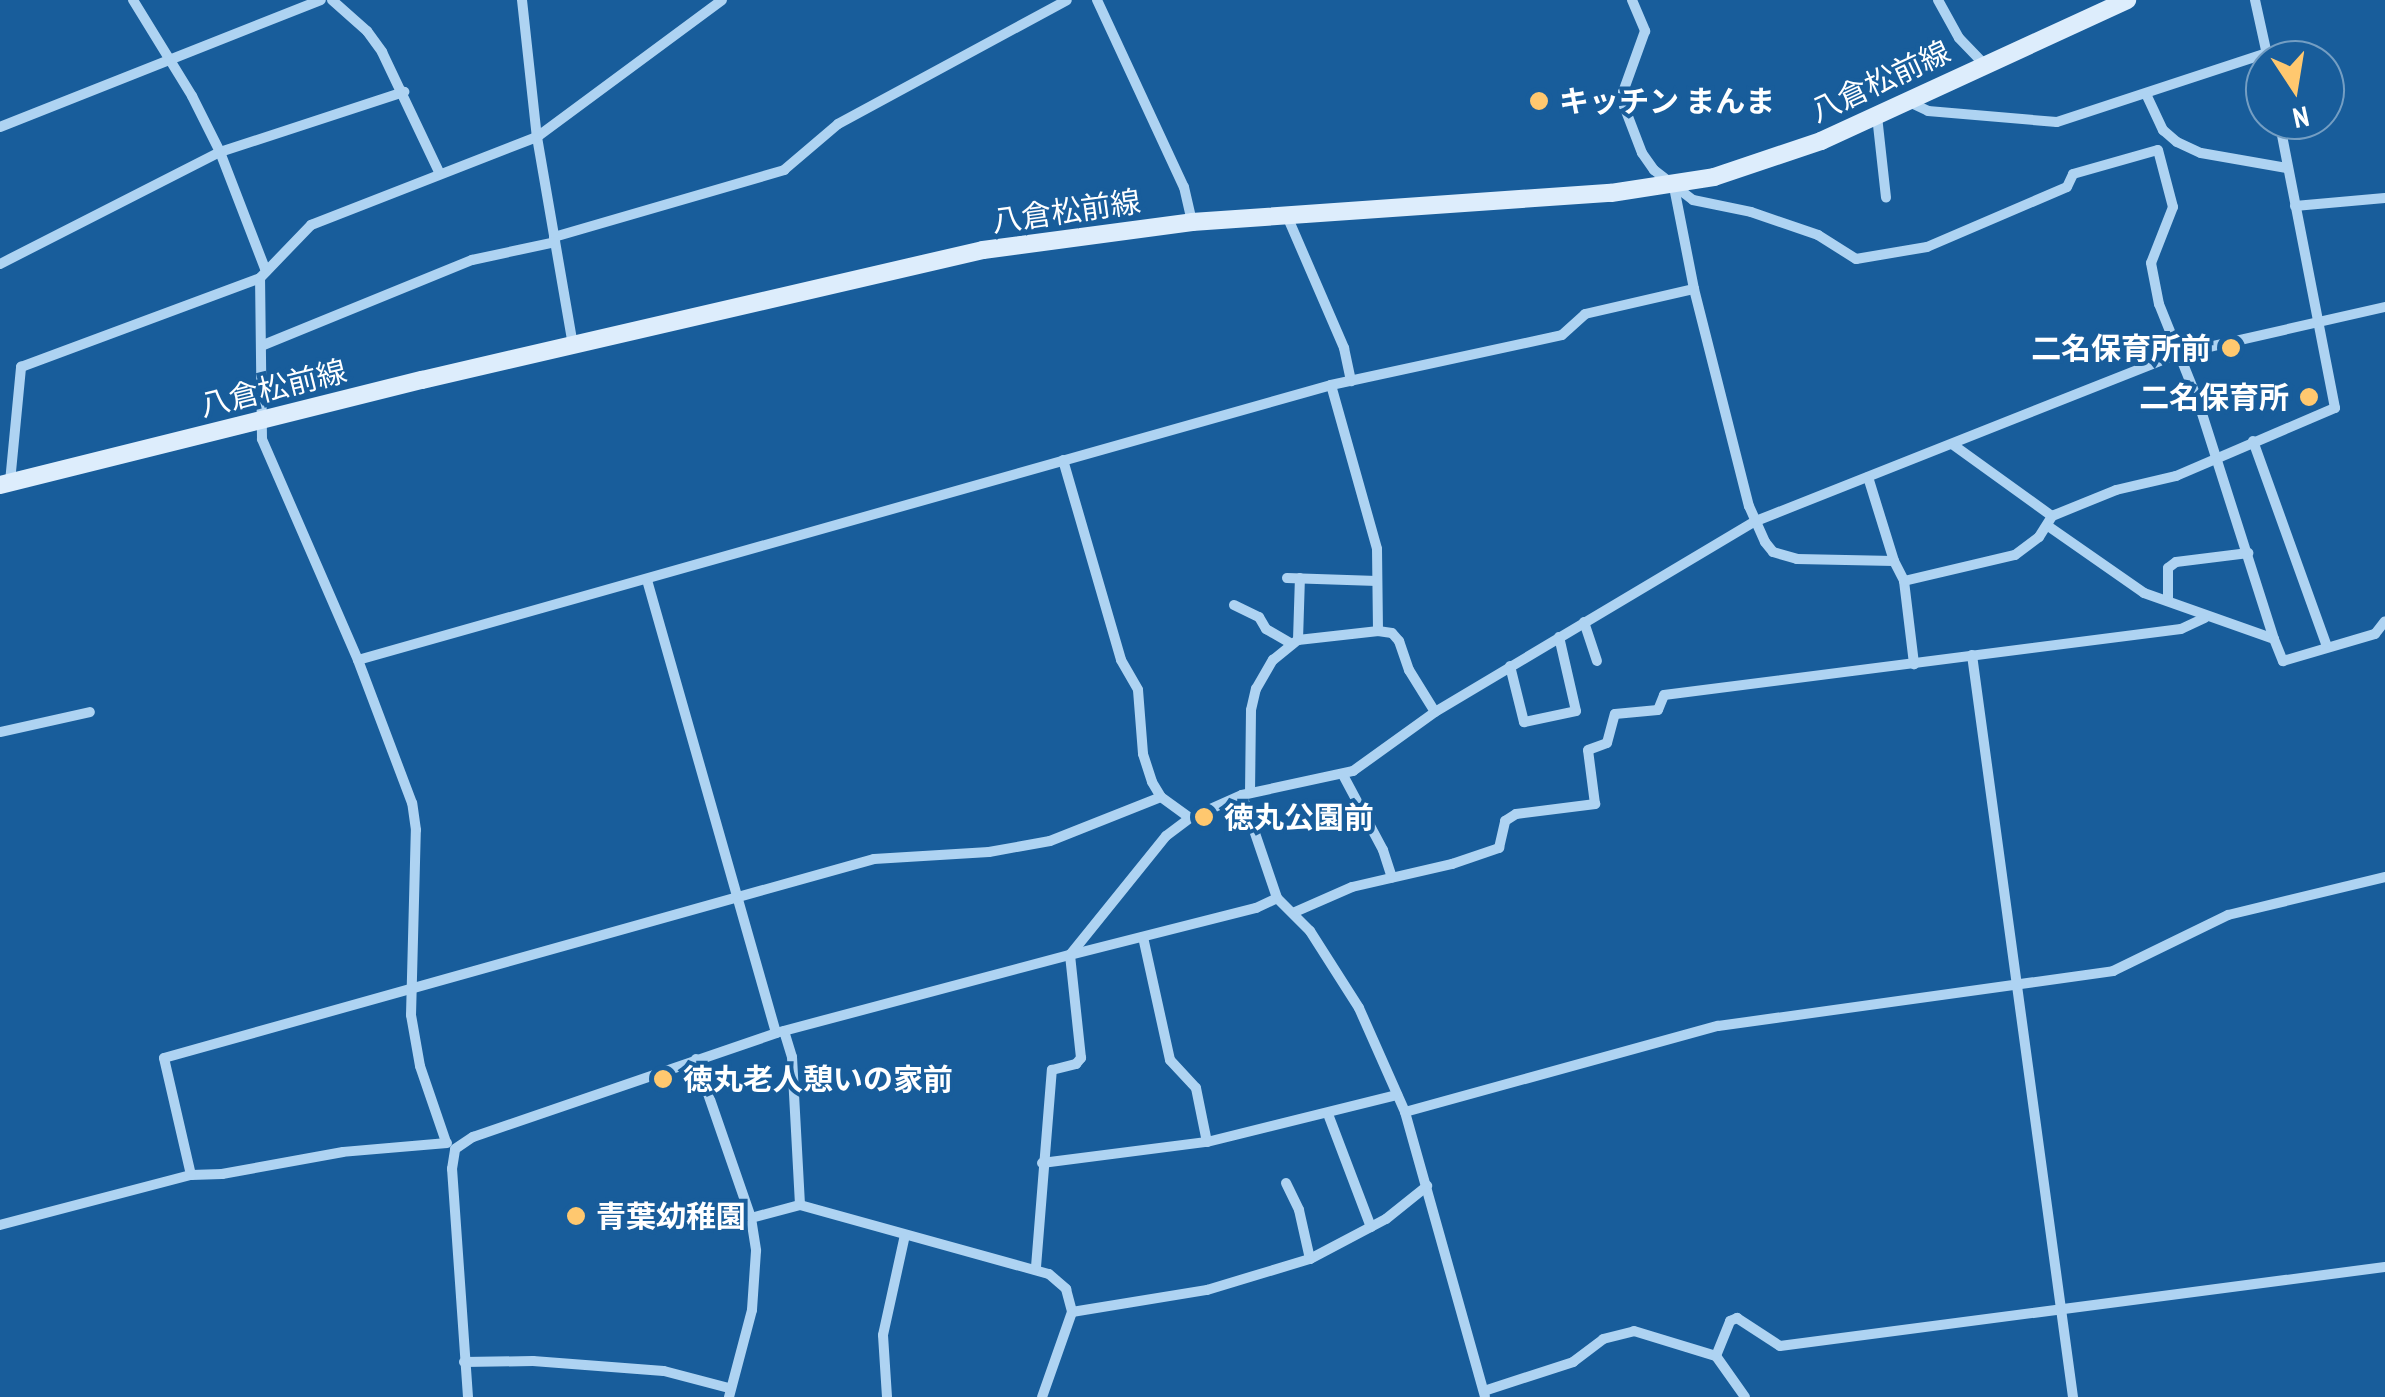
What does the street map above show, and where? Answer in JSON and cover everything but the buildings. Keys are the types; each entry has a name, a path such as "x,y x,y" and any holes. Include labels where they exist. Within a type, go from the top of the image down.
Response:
{"main road":[{"name":"八倉松前線","path":"5,483 258,419 983,250 1192,222 1674,186 1753,166 1877,116 1982,63 2127,0"}],"street":[{"path":"134,0 220,152 263,275 258,419 288,504 358,660 412,803 416,830 411,988 420,1066 450,1146 468,1397"},
{"path":"0,128 321,0"},
{"path":"332,0 367,31 404,92 440,174"},
{"path":"522,0 537,137 573,347"},
{"path":"5,483 20,367 263,275 311,225 537,137 722,0"},
{"path":"261,346 472,260 784,170 838,124 1067,0"},
{"path":"1098,0 1184,187 1192,222"},
{"path":"1632,0 1645,32 1623,92 1624,106 1642,154 1693,200 1752,212 1818,235 1842,254 1876,259 1927,248 2066,187 2073,174 2158,150"},
{"path":"1938,0 1959,38 1982,63"},
{"path":"2255,0 2263,40"},
{"path":"1907,101 1928,112 2057,122 2146,96 2192,74 2245,62"},
{"path":"0,264 220,152 404,92"},
{"path":"2146,96 2163,130 2201,153 2287,168"},
{"path":"1877,116 1886,198"},
{"path":"2163,130 2158,150 2172,208 2151,264 2159,304 2283,662 2374,634 2385,621"},
{"path":"1904,581 2015,555 2050,521 2116,490 2176,476 2334,408 2282,140"},
{"path":"1674,186 1694,289 1756,521 1773,552 1797,560 1894,561"},
{"path":"2294,206 2385,198"},
{"path":"1287,216 1344,348 1350,381"},
{"path":"358,660 1331,385 1562,334 1585,314 1694,289"},
{"path":"1036,1267 1052,1070 1076,1064 1081,1058 1070,955 1166,836 1190,818 1246,794 1343,775 1377,758 1435,712 1756,521 2178,354 2385,308"},
{"path":"1331,385 1377,549 1378,631"},
{"path":"2253,442 2327,646"},
{"path":"1952,444 2144,593 2274,640"},
{"path":"1063,460 1121,660 1138,690 1144,754 1161,797 1190,818"},
{"path":"1868,476 1904,581 1914,664"},
{"path":"2168,601 2168,568 2176,562 2248,553"},
{"path":"1287,578 1378,581"},
{"path":"1300,578 1295,642 1273,660 1256,689 1248,740 1246,794 1277,898 1295,912 1359,1008 1405,1112 1485,1394 1573,1362 1603,1339 1634,1332 1716,1356 1745,1397"},
{"path":"647,580 736,897 780,1032 792,1057 800,1206"},
{"path":"1234,604 1258,616 1266,629 1295,642 1378,631 1392,633 1435,712"},
{"path":"1295,912 1352,887 1499,848 1506,821 1516,814 1595,804 1588,750 1607,744 1614,714 1658,710 1664,695 2181,629 2206,618"},
{"path":"1584,622 1598,662"},
{"path":"1510,666 1524,722 1576,712 1559,637"},
{"path":"1972,654 2073,1397"},
{"path":"0,732 90,712"},
{"path":"1343,775 1383,850 1392,878"},
{"path":"190,1175 164,1058 874,859 989,852 1050,842 1161,797"},
{"path":"1405,1112 1718,1026 2112,971 2228,915 2385,878"},
{"path":"0,1225 190,1175 222,1174 343,1152 450,1146 780,1032 1256,908 1277,898"},
{"path":"1142,937 1170,1060 1196,1088 1207,1142"},
{"path":"464,1362 533,1362 664,1371 729,1393 752,1310 756,1266 751,1218 696,1059"},
{"path":"1042,1163 1207,1142 1397,1094"},
{"path":"1328,1114 1371,1227"},
{"path":"1286,1183 1299,1210 1310,1259"},
{"path":"1072,1312 1207,1290 1310,1259 1371,1227 1427,1186"},
{"path":"751,1218 800,1206 1036,1267 1066,1289 1072,1312 1042,1397"},
{"path":"887,1397 884,1334 905,1235"},
{"path":"1716,1356 1730,1320 1737,1318 1780,1346 2385,1267"}],"place":[{"name":"キッチン まんま","path":"1539,101"},
{"name":"二名保育所前","path":"2231,348"},
{"name":"二名保育所","path":"2309,397"},
{"name":"徳丸公園前","path":"1204,817"},
{"name":"徳丸老人憩いの家前","path":"663,1079"},
{"name":"青葉幼稚園","path":"576,1216"}]}
